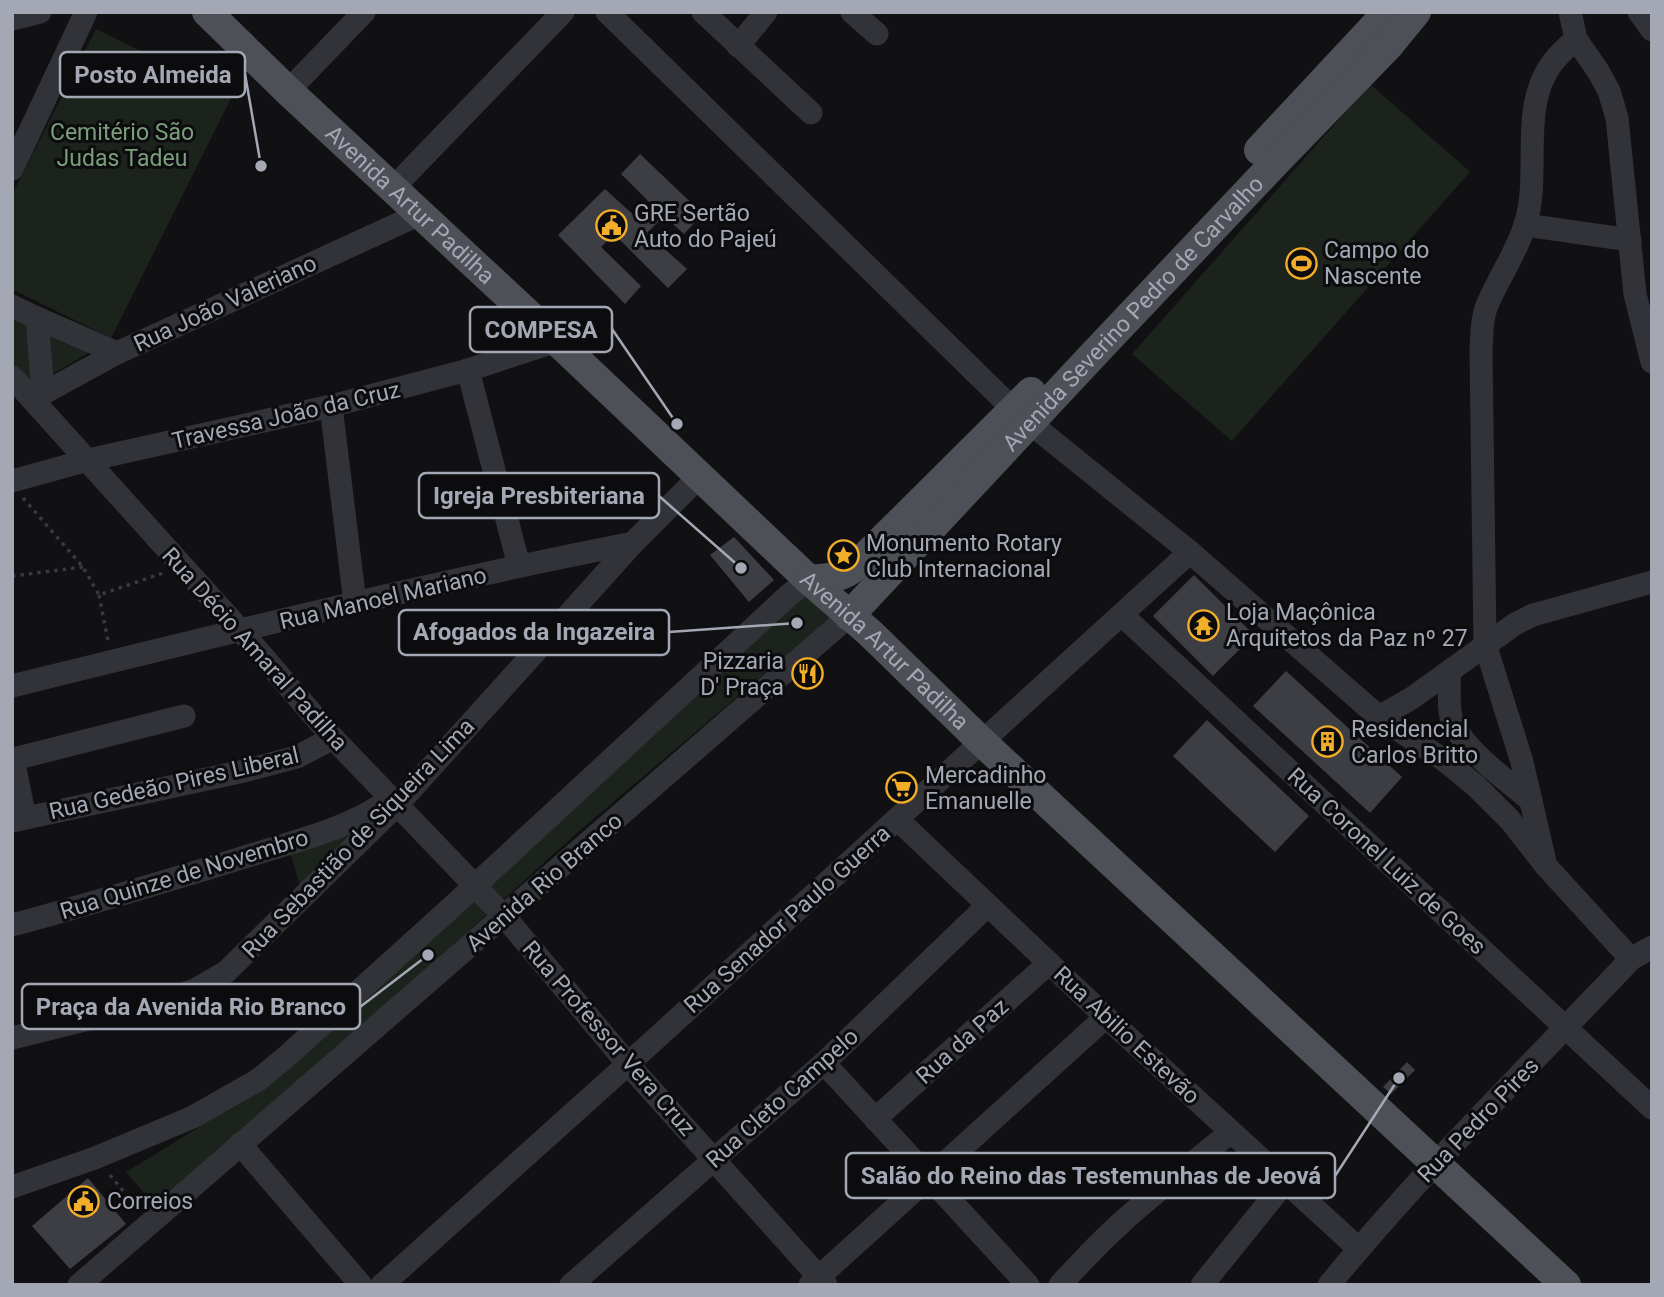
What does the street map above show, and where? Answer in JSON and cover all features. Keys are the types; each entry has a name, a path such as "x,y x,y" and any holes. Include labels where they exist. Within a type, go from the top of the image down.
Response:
{"main road":[{"name":"Avenida Artur Padilha","path":"207,12 699,477 870,633 981,741 1566,1285"},
{"name":"Avenida Severino Pedro de Carvalho","path":"849,616 1030,408 1387,12"},
{"name":"Avenida Severino Pedro de Carvalho","path":"1085,348 1273,165 1389,45 1416,12"},
{"name":"Avenida Severino Pedro de Carvalho","path":"809,580 845,575 1030,408"}],"street":[{"path":"12,19 40,12"},
{"path":"12,169 86,12"},
{"path":"288,91 364,12"},
{"path":"393,188 563,12"},
{"path":"607,12 1030,408 1190,552 1379,717 1444,760 1476,786 1510,820 1546,866 1631,959"},
{"path":"704,12 811,113"},
{"path":"738,46 766,12"},
{"path":"852,12 877,34"},
{"path":"1570,12 1576,39 1609,91 1617,118 1635,294 1652,362"},
{"path":"1639,12 1652,30"},
{"path":"1546,866 1522,762 1485,644 1481,351 1486,309 1525,225 1532,175 1535,110 1541,85 1552,62 1576,39"},
{"name":"Rua João Valeriano","path":"38,396 117,353 420,214"},
{"path":"1525,225 1630,240"},
{"path":"12,306 117,353"},
{"path":"37,318 38,396"},
{"name":"Travessa João da Cruz","path":"17,489 88,460 331,406 468,370 557,341"},
{"path":"468,370 519,566"},
{"name":"Rua Décio Amaral Padilha","path":"12,377 38,396 88,460 333,737 503,916"},
{"path":"331,406 355,603"},
{"name":"Rua Sebastião de Siqueira Lima","path":"12,1038 195,990 226,972 394,801 633,543 699,477"},
{"name":"Rua Manoel Mariano","path":"12,686 355,603 633,543"},
{"name":"Rua Senador Paulo Guerra","path":"382,1285 1190,552"},
{"name":"Avenida Rio Branco","path":"13,1187 95,1157 193,1116 258,1080 476,885 789,595 809,580"},
{"path":"1379,717 1412,698 1485,644 1533,615 1652,582"},
{"name":"Rua Coronel Luiz de Goes","path":"1122,615 1652,1108"},
{"name":"Avenida Rio Branco","path":"79,1285 849,616"},
{"path":"1449,673 1451,717 1459,735 1474,752 1531,801"},
{"path":"19,820 14,764 18,758 184,716"},
{"name":"Rua Gedeão Pires Liberal","path":"19,820 284,761 297,757 333,737"},
{"name":"Rua Quinze de Novembro","path":"12,925 152,886 317,833 366,815 394,801"},
{"name":"Rua Abilio Estevão","path":"897,819 1106,1017 1359,1249"},
{"name":"Rua Cleto Campelo","path":"571,1285 824,1063 988,906"},
{"name":"Rua Professor Vera Cruz","path":"503,916 818,1282"},
{"name":"Rua Pedro Pires","path":"1329,1285 1436,1162 1631,959 1652,947"},
{"name":"Rua da Paz","path":"875,1119 1049,963"},
{"path":"818,1282 1106,1017"},
{"path":"824,1063 1028,1285"},
{"path":"1060,1285 1123,1221 1231,1132"},
{"path":"240,1144 361,1285"},
{"path":"1202,1285 1286,1181"}],"path":[{"path":"17,489 83,567 99,595 112,661"},
{"path":"99,595 182,566"},
{"path":"12,576 83,567"},
{"path":"95,1157 149,1223"}],"green space":[{"name":"Cemitério São Judas Tadeu","path":"96,29 232,96 111,338 12,289 12,195"},
{"name":"Campo do Nascente","path":"1370,84 1470,172 1232,441 1132,354"},
{"path":"12,313 92,351 33,385 12,364"},
{"path":"805,594 830,617 578,832 291,1091 156,1207 126,1172 279,1078"},
{"path":"359,831 301,889 290,852"}],"building":[{"name":"GRE Sertão Auto do Pajeú","path":"640,154 703,214 684,234 664,216 647,233 687,269 668,288 614,234 601,247 641,286 625,304 558,235 605,189 638,219 652,205 621,174"},
{"path":"734,537 774,580 749,602 710,555"},
{"name":"Loja Maçônica Arquitetos da Paz nº 27","path":"1194,575 1254,635 1213,676 1153,616"},
{"name":"Residencial Carlos Britto","path":"1286,671 1402,777 1370,813 1253,706"},
{"name":"Residencial Carlos Britto","path":"1207,720 1309,816 1275,852 1173,756"},
{"path":"1407,1062 1415,1070 1391,1094 1383,1087"},
{"name":"Correios","path":"88,1178 126,1224 70,1269 32,1226"}],"place":[{"name":"Posto Almeida","path":"261,166"},
{"name":"GRE Sertão Auto do Pajeú","path":"611,226"},
{"name":"Campo do Nascente","path":"1301,263"},
{"name":"COMPESA","path":"677,424"},
{"name":"Monumento Rotary Club Internacional","path":"843,556"},
{"name":"Igreja Presbiteriana","path":"741,568"},
{"name":"Afogados da Ingazeira","path":"797,623"},
{"name":"Loja Maçônica Arquitetos da Paz nº 27","path":"1203,625"},
{"name":"Pizzaria D' Praça","path":"807,674"},
{"name":"Residencial Carlos Britto","path":"1328,742"},
{"name":"Mercadinho Emanuelle","path":"902,788"},
{"name":"Praça da Avenida Rio Branco","path":"428,955"},
{"name":"Salão do Reino das Testemunhas de Jeová","path":"1399,1078"},
{"name":"Correios","path":"84,1201"}]}
